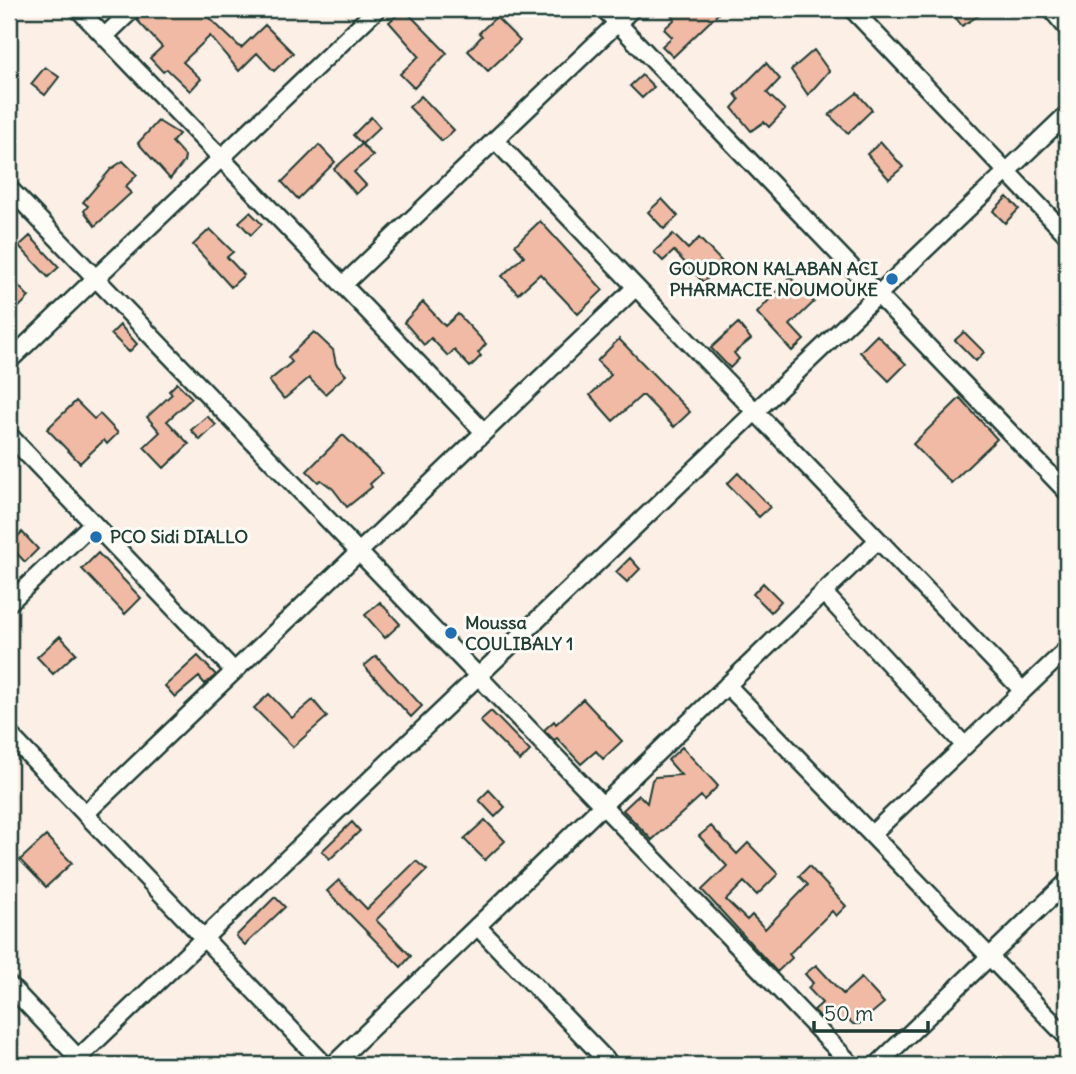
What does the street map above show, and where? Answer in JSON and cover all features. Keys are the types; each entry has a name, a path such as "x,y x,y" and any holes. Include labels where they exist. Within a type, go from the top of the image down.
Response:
{"street":[{"path":"78,9 484,432"},
{"path":"105,36 133,9"},
{"path":"9,361 377,9"},
{"path":"604,9 1067,492"},
{"path":"344,285 632,9"},
{"path":"852,9 1067,235"},
{"path":"1051,9 1067,28"},
{"path":"9,985 78,1063 204,938 1067,114"},
{"path":"495,140 1023,691"},
{"path":"9,188 852,1065"},
{"path":"85,814 636,288"},
{"path":"9,435 234,671"},
{"path":"9,603 93,523"},
{"path":"333,1065 878,540"},
{"path":"823,592 965,746"},
{"path":"872,834 1067,649"},
{"path":"727,685 1067,1037"},
{"path":"9,734 326,1065"},
{"path":"877,1065 1067,882"},
{"path":"477,926 611,1065"}],"building":[{"path":"148,9 200,9 241,48 265,25 293,53 274,71 257,53 239,71 210,36 183,62 201,79 190,91 167,69 163,72 150,58 162,47 137,20"},
{"path":"404,9 447,53 414,88 400,74 419,56 389,22"},
{"path":"678,9 723,9 673,57 662,46 672,37 664,29 675,19 671,15"},
{"path":"949,9 989,9 962,26"},
{"path":"496,17 520,41 488,71 468,51 482,36 479,33"},
{"path":"814,50 829,71 808,95 791,70"},
{"path":"766,63 780,79 767,93 785,110 769,127 764,122 751,131 732,108 739,100 735,94"},
{"path":"45,67 59,77 45,95 31,84"},
{"path":"642,75 654,87 642,98 630,86"},
{"path":"857,93 872,110 848,133 829,115"},
{"path":"421,96 454,130 442,141 409,107"},
{"path":"371,117 380,127 362,144 353,135"},
{"path":"158,121 179,134 172,142 185,156 184,162 170,179 138,143"},
{"path":"881,142 903,167 889,179 867,154"},
{"path":"362,144 373,156 354,172 366,185 356,194 334,169"},
{"path":"319,145 335,162 298,199 282,182"},
{"path":"123,161 137,175 125,187 131,193 95,226 84,211 88,206 83,202 111,169"},
{"path":"1007,197 1019,209 1005,223 993,211"},
{"path":"662,199 678,216 664,229 648,212"},
{"path":"250,212 262,224 251,235 239,222"},
{"path":"540,221 603,290 578,314 540,274 518,294 502,276 524,256 515,245"},
{"path":"210,229 233,252 227,257 244,275 231,287 193,245"},
{"path":"673,234 688,249 699,238 724,264 703,282 674,251 663,261 654,252"},
{"path":"30,236 59,267 48,277 19,246"},
{"path":"9,276 29,297 9,317"},
{"path":"790,277 814,302 790,325 804,340 792,351 757,313"},
{"path":"423,302 445,326 458,314 486,344 478,353 481,356 470,367 454,350 448,356 431,338 424,345 404,322"},
{"path":"738,323 751,339 734,353 739,359 730,368 711,348"},
{"path":"120,325 137,344 129,352 111,334"},
{"path":"314,332 333,350 336,364 346,375 325,394 309,378 284,399 269,381 292,362 288,357"},
{"path":"964,332 984,352 976,361 955,340"},
{"path":"877,335 906,364 889,381 860,352"},
{"path":"619,339 690,412 674,427 644,396 613,421 590,395 611,375 597,361"},
{"path":"177,383 192,398 167,421 189,444 164,468 144,447 160,432 147,417 172,394 169,391"},
{"path":"960,398 997,439 951,483 913,444"},
{"path":"76,401 94,419 100,414 118,433 107,444 104,440 80,463 47,429"},
{"path":"207,416 216,425 200,440 191,430"},
{"path":"343,435 382,473 370,484 372,487 347,507 333,489 321,480 318,482 307,471"},
{"path":"738,473 770,507 759,517 727,484"},
{"path":"22,532 38,549 25,562 9,545"},
{"path":"98,553 141,598 125,614 82,569"},
{"path":"630,558 640,569 627,582 616,572"},
{"path":"763,583 781,601 771,612 753,594"},
{"path":"380,602 400,624 385,638 365,615"},
{"path":"60,636 76,653 53,674 37,657"},
{"path":"198,656 216,675 205,684 199,677 175,697 165,686"},
{"path":"376,656 422,706 411,717 364,666"},
{"path":"269,694 292,718 313,700 327,717 293,747 254,708"},
{"path":"583,699 622,741 603,759 596,751 581,764 557,738 554,740 544,730 554,721 556,724"},
{"path":"491,711 530,751 520,761 480,721"},
{"path":"682,747 718,786 704,800 701,796 652,840 623,810 639,795 647,803 655,777 681,775 668,760"},
{"path":"489,790 505,807 495,817 479,800"},
{"path":"485,820 505,841 485,860 464,839"},
{"path":"352,822 360,831 330,859 322,851"},
{"path":"711,826 737,854 748,843 778,874 757,895 744,882 726,900 747,920 752,915 765,929 808,885 799,876 809,866 846,906 836,916 832,911 789,954 792,958 777,972 702,890 727,866 699,836"},
{"path":"46,836 72,863 46,887 20,860"},
{"path":"416,861 427,870 376,920 411,956 401,967 327,891 339,880 367,909"},
{"path":"275,897 285,907 245,945 236,936"},
{"path":"816,965 843,994 861,978 884,1003 859,1024 853,1024 847,1018 842,1022 832,1011 822,1019 814,1010 822,1003 808,988 813,983 805,974"}],"place":[{"name":"GOUDRON KALABAN ACI PHARMACIE NOUMOUKE","path":"892,279"},
{"name":"PCO Sidi DIALLO","path":"96,537"},
{"name":"Moussa COULIBALY 1","path":"451,633"}]}
